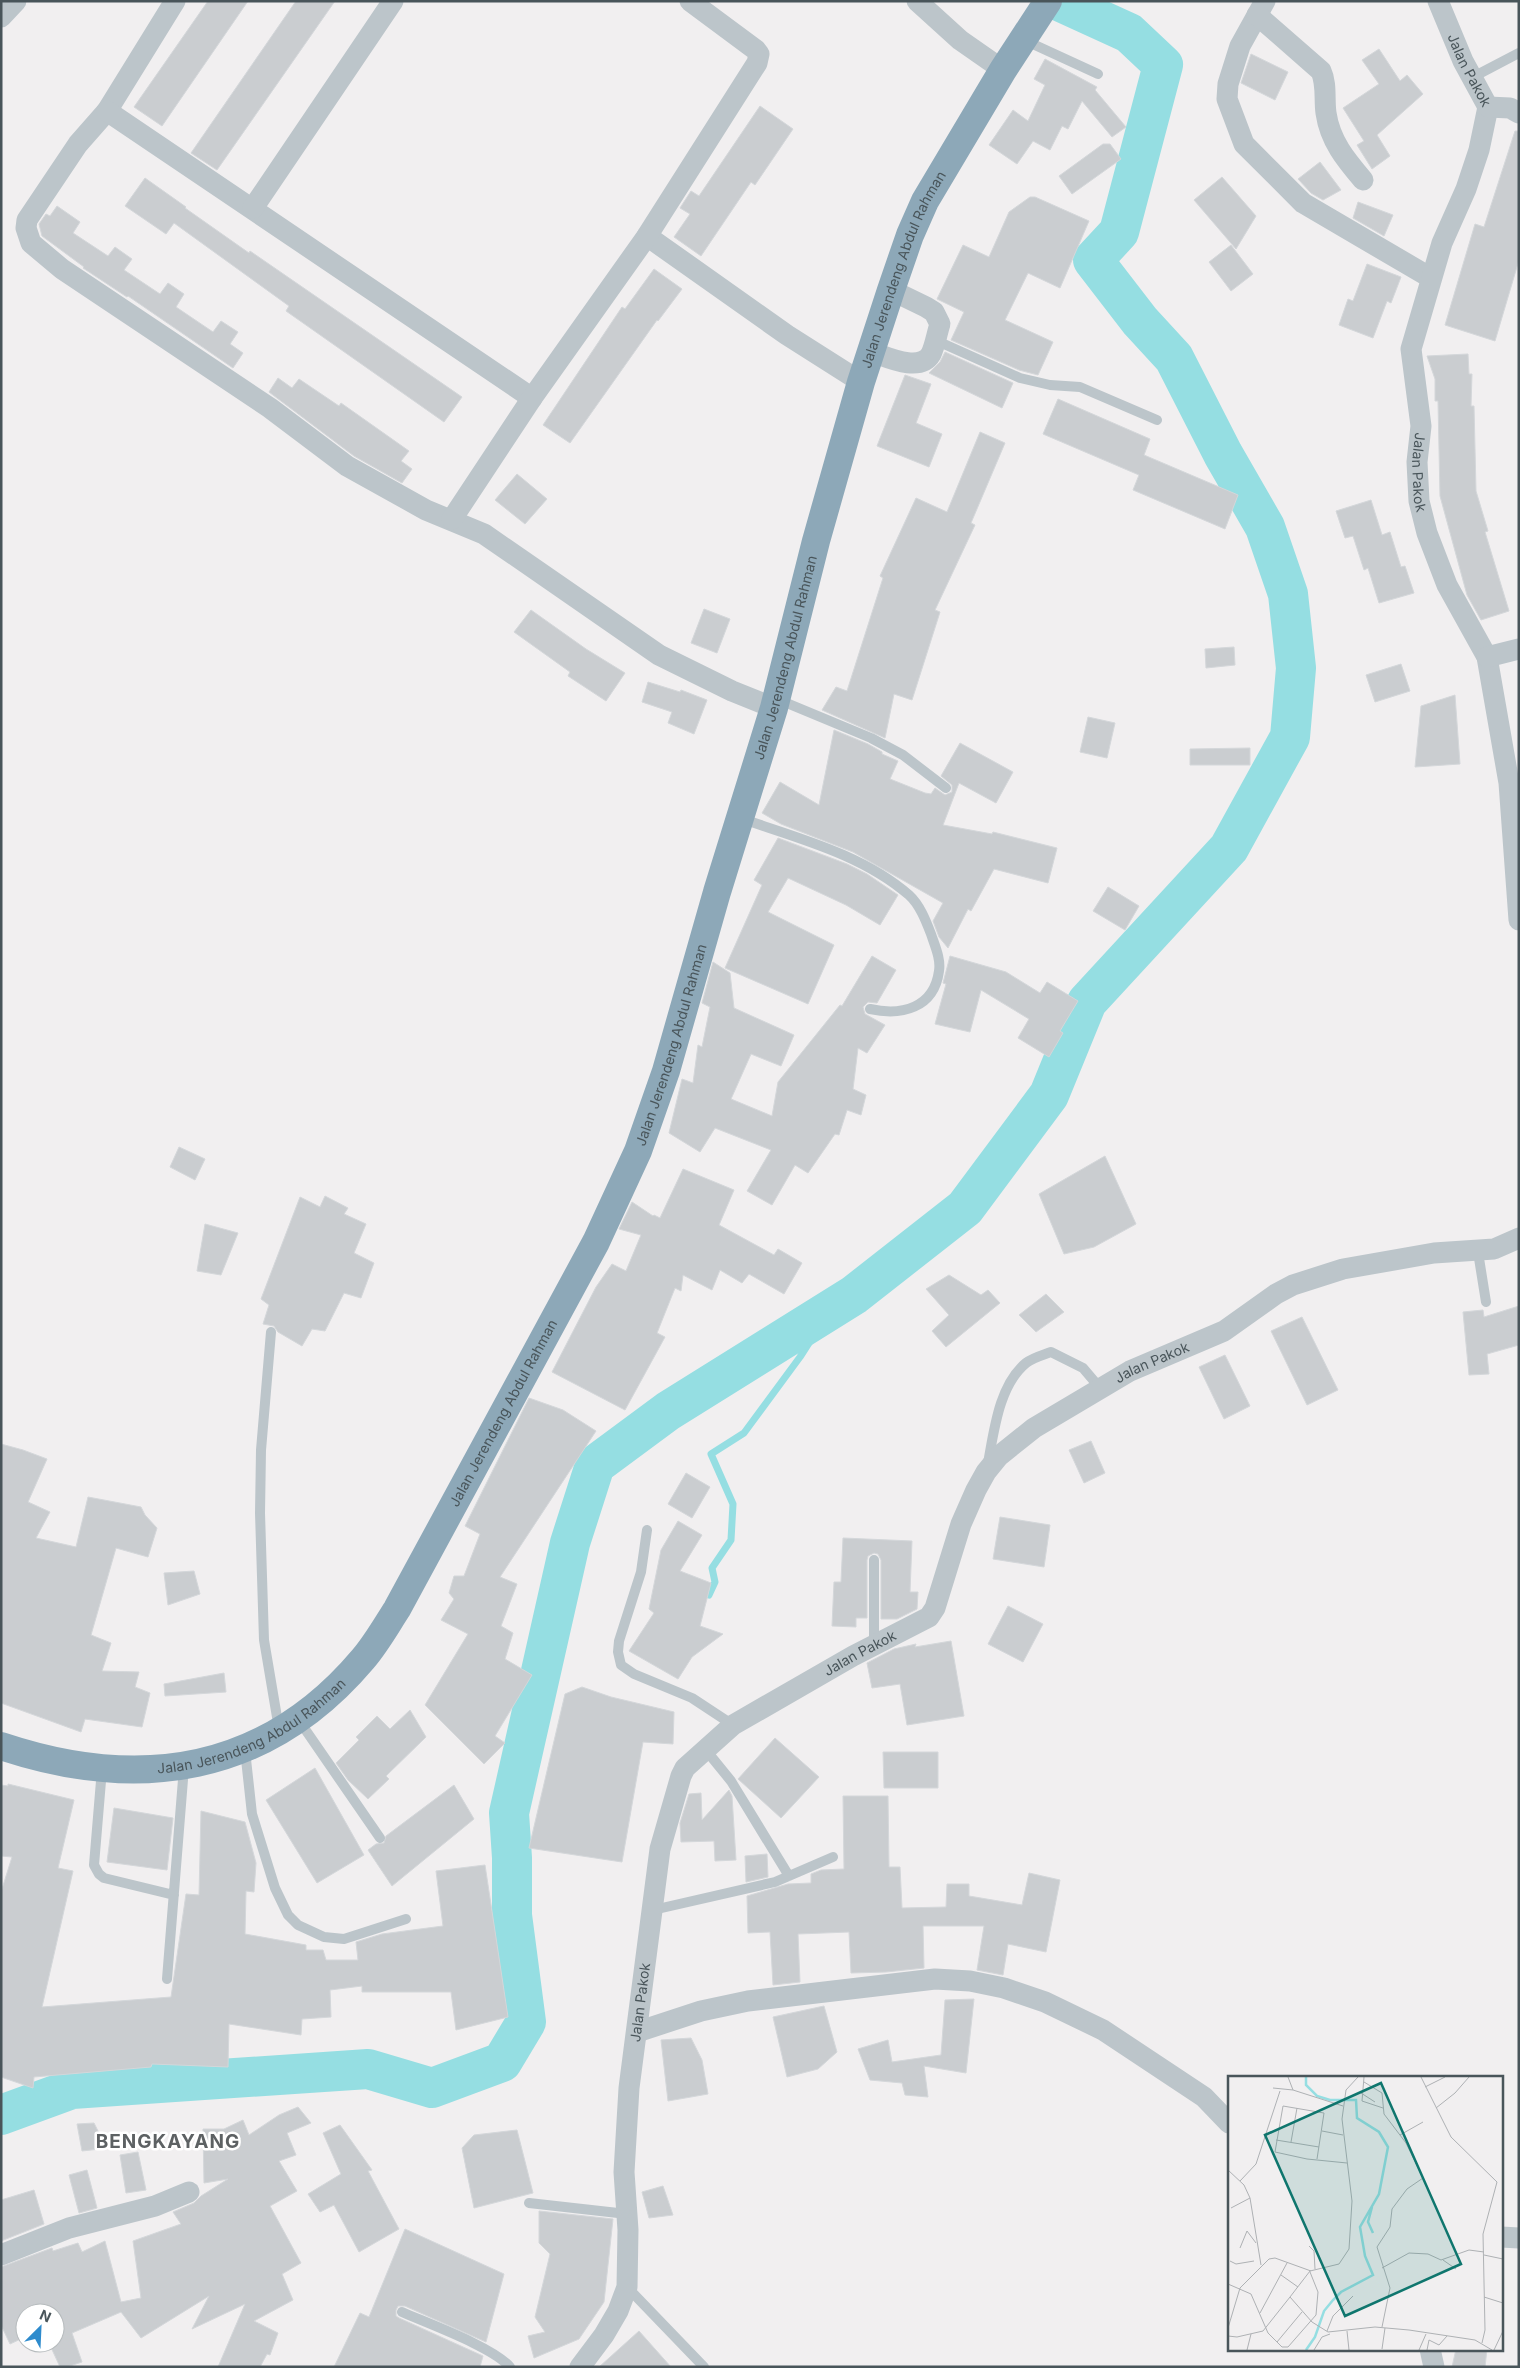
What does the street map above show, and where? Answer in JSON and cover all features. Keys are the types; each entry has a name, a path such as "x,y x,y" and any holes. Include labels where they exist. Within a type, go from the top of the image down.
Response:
{"highway":[{"name":"Jalan Jerendeng Abdul Rahman","path":"1,1746 72,1765 102,1769 142,1770 184,1767 245,1749 289,1725 348,1676 363,1659 397,1609 596,1242 638,1151 666,1071 739,818 775,704 816,541 861,382 910,235 925,201 1003,70 1048,1"}],"street":[{"path":"1,17 16,1"},
{"path":"175,1 107,111 78,144 35,206 27,220 26,228 31,243 62,269 270,408 347,466 426,510 452,520 495,541 659,655 732,691 775,704"},
{"path":"253,208 393,1"},
{"path":"452,520 532,398 647,236 757,63 759,54 745,40 690,1"},
{"path":"917,1 960,40 1003,70"},
{"name":"Jalan Pakok","path":"1438,1 1463,61 1488,107 1479,150 1466,189 1444,236 1411,349 1421,426 1417,462 1419,501 1427,533 1447,585 1488,657 1509,783 1519,920"},
{"path":"1364,180 1335,142 1326,112 1324,77 1321,71 1261,8 1240,46 1228,84 1227,99 1244,144 1303,203 1431,278"},
{"path":"1488,107 1510,108 1519,112"},
{"path":"107,111 532,398"},
{"path":"647,236 787,335 861,382"},
{"path":"872,352 913,364 926,360 931,353 940,324 934,312 891,290"},
{"path":"1488,657 1519,649"},
{"name":"Jalan Pakok","path":"580,2367 604,2335 618,2311 627,2287 627,2214 624,2172 629,2088 660,1849 681,1776 689,1763 741,1720 853,1656 925,1621 933,1613 961,1524 986,1472 999,1456 1034,1428 1130,1371 1216,1335 1276,1294 1316,1276 1343,1269 1434,1253 1478,1252 1494,1249 1518,1239"},
{"path":"637,2032 701,2011 748,2001 935,1979 970,1981 1004,1988 1045,2002 1103,2030 1204,2097 1228,2122"},
{"path":"1,2255 69,2228 155,2206 189,2192"},
{"path":"1502,2236 1519,2238"},
{"path":"1430,2350 1434,2367"}],"lane":[{"path":"1028,32 1098,74"},
{"path":"1472,77 1519,53"},
{"path":"935,340 1020,378 1050,385 1080,388 1157,420"},
{"path":"775,704 871,738 903,755 946,788"},
{"path":"739,818 861,863 910,896 926,919 938,954 940,971 927,1001 912,1009 882,1012 870,1009"},
{"path":"1478,1252 1486,1302"},
{"path":"271,1332 261,1450 260,1514 264,1640 289,1725 380,1838"},
{"path":"986,1472 1002,1401 1012,1380 1026,1362 1051,1352 1083,1368 1100,1388"},
{"path":"647,1530 641,1572 619,1641 618,1652 621,1664 634,1674 741,1720"},
{"path":"874,1560 874,1646"},
{"path":"245,1749 252,1814 275,1888 292,1920 324,1937 344,1939 406,1918"},
{"path":"705,1749 730,1781 788,1876"},
{"path":"167,1979 184,1767"},
{"path":"102,1769 94,1865 99,1874 104,1878 174,1895"},
{"path":"653,1910 751,1888 788,1876 833,1857"},
{"path":"529,2203 627,2214"},
{"path":"627,2287 704,2367"},
{"path":"402,2312 485,2349 503,2359 510,2367"}],"building":[{"path":"208,1 248,1 162,126 134,107"},
{"path":"296,1 335,1 217,170 191,153"},
{"path":"1379,49 1400,81 1407,75 1423,94 1377,135 1390,156 1372,169 1357,145 1364,141 1343,108 1379,84 1362,60"},
{"path":"1251,54 1288,72 1275,100 1241,83"},
{"path":"1045,59 1097,87 1095,90 1126,127 1112,137 1082,101 1068,129 1062,126 1050,150 1033,141 1017,164 989,145 1013,110 1028,121 1045,85 1034,79"},
{"path":"760,106 793,129 755,185 751,182 701,256 674,237 690,214 680,208 691,191 699,196"},
{"path":"1515,131 1519,131 1519,260 1495,341 1445,325 1475,224 1484,227"},
{"path":"1103,144 1110,144 1121,159 1072,194 1059,176"},
{"path":"1320,162 1341,190 1323,200 1311,193 1298,179"},
{"path":"1222,177 1256,216 1236,249 1194,200"},
{"path":"145,178 249,253 250,251 462,397 444,422 286,311 289,306 174,223 166,234 125,206"},
{"path":"1030,197 1035,197 1089,221 1060,288 1028,273 1005,320 1053,342 1038,375 1019,370 951,340 964,312 937,299 963,245 989,257 1009,212"},
{"path":"1358,202 1393,215 1384,236 1353,218"},
{"path":"57,206 80,222 73,233 108,256 115,247 132,259 124,270 160,294 168,283 184,294 176,307 213,332 221,321 238,332 230,344 243,353 233,368 128,296 83,268 42,236 39,224 46,214 50,216"},
{"path":"1231,245 1253,274 1231,291 1209,262"},
{"path":"1367,264 1401,277 1391,303 1387,301 1373,338 1339,325 1348,299 1353,301"},
{"path":"654,269 682,289 657,320 570,443 543,425 622,307 625,309"},
{"path":"945,352 1013,383 1002,408 929,373 940,362"},
{"path":"1468,354 1469,374 1472,374 1471,406 1474,406 1476,491 1488,531 1485,532 1509,611 1481,620 1467,595 1440,496 1438,401 1435,401 1435,379 1427,356"},
{"path":"905,375 931,384 916,423 942,434 929,467 877,446"},
{"path":"278,378 292,388 299,379 339,406 341,403 409,451 401,461 412,469 402,483 354,456 269,392"},
{"path":"1058,399 1150,439 1144,455 1238,495 1225,529 1133,490 1139,475 1043,434"},
{"path":"980,432 1005,443 971,523 975,525 935,610 940,612 912,700 894,694 885,738 822,710 836,687 847,691 883,578 880,576 916,498 947,512"},
{"path":"517,474 547,499 525,524 495,500"},
{"path":"1371,500 1382,535 1390,532 1401,567 1405,566 1414,593 1379,603 1368,568 1364,570 1353,536 1345,538 1336,511"},
{"path":"704,609 730,619 717,653 691,643"},
{"path":"531,610 586,649 625,673 606,701 568,676 570,672 514,632"},
{"path":"1234,647 1235,665 1206,668 1205,649"},
{"path":"1401,664 1410,691 1375,702 1366,675"},
{"path":"648,682 680,692 681,690 707,700 694,734 668,723 672,712 642,702"},
{"path":"1455,695 1460,764 1415,767 1421,706"},
{"path":"1088,717 1115,723 1107,758 1080,752"},
{"path":"834,730 868,744 882,752 882,754 898,761 890,779 925,793 931,794 935,788 945,795 952,792 952,785 941,776 960,743 1013,772 996,803 959,783 943,825 992,834 993,832 1057,848 1048,883 994,869 971,911 968,909 948,948 939,937 933,921 943,903 853,852 781,824 762,813 780,782 819,805"},
{"path":"1250,748 1250,765 1190,765 1190,749"},
{"path":"778,838 847,864 867,874 898,895 880,925 846,905 788,878 768,912 834,945 808,1004 725,968 762,885 754,880"},
{"path":"1108,887 1139,906 1125,930 1093,911"},
{"path":"872,956 896,970 877,1003 868,1002 863,1007 865,1014 885,1025 867,1053 858,1048 853,1089 866,1095 861,1115 847,1110 839,1135 835,1134 808,1173 795,1165 772,1205 747,1191 771,1150 715,1128 700,1152 669,1133 682,1079 693,1083 698,1045 702,1047 710,1007 702,1003 713,962 730,973 734,1008 794,1035 781,1066 751,1054 731,1099 772,1116 778,1082 840,1005 842,1006"},
{"path":"950,956 1006,972 1040,993 1047,982 1078,1001 1060,1031 1063,1033 1049,1057 1018,1038 1029,1019 981,990 970,1032 935,1024 946,984 943,983"},
{"path":"179,1147 205,1159 195,1180 170,1167"},
{"path":"1105,1156 1136,1224 1094,1247 1064,1254 1039,1194"},
{"path":"683,1169 734,1190 719,1225 774,1255 778,1249 802,1263 784,1294 749,1274 742,1283 720,1270 712,1290 683,1275 681,1291 675,1288 657,1333 665,1337 625,1410 552,1372 596,1287 612,1264 626,1271 641,1235 619,1229 632,1202 653,1216 660,1218"},
{"path":"325,1196 348,1208 344,1214 366,1224 354,1253 374,1263 361,1298 344,1293 325,1331 312,1329 302,1346 278,1332 274,1326 263,1324 269,1305 261,1299 300,1197 320,1207"},
{"path":"205,1224 238,1233 221,1275 197,1271"},
{"path":"949,1275 981,1295 988,1290 1000,1303 946,1347 932,1331 949,1315 926,1289"},
{"path":"1046,1294 1064,1312 1036,1332 1019,1315"},
{"path":"1519,1306 1519,1345 1487,1354 1489,1374 1469,1375 1463,1312 1483,1310 1484,1317"},
{"path":"1302,1317 1338,1390 1307,1405 1271,1331"},
{"path":"1225,1355 1250,1406 1224,1419 1199,1367"},
{"path":"529,1398 563,1410 596,1431 500,1577 517,1584 501,1626 513,1633 505,1659 532,1675 495,1736 505,1743 484,1764 425,1705 468,1634 441,1620 454,1599 449,1593 454,1576 464,1576 480,1534 465,1526"},
{"path":"1091,1441 1105,1473 1084,1483 1069,1450"},
{"path":"1,1444 47,1459 28,1502 50,1512 36,1538 76,1547 88,1497 141,1507 145,1515 157,1528 148,1557 116,1548 91,1635 111,1643 102,1671 139,1672 135,1687 150,1693 142,1727 85,1719 81,1732 1,1703"},
{"path":"686,1473 710,1487 692,1518 668,1504"},
{"path":"1000,1517 1050,1525 1044,1567 993,1559"},
{"path":"678,1521 702,1535 680,1571 711,1583 700,1626 723,1634 692,1657 678,1679 629,1651 654,1613 649,1609 661,1550"},
{"path":"843,1538 912,1541 910,1592 918,1592 917,1609 897,1619 881,1619 881,1560 878,1554 874,1553 868,1556 867,1560 867,1618 856,1618 856,1627 832,1626 834,1582 841,1582"},
{"path":"194,1571 200,1594 168,1605 164,1573"},
{"path":"1008,1606 1043,1624 1023,1662 988,1644"},
{"path":"951,1641 964,1716 907,1725 900,1684 872,1688 867,1663 894,1649 916,1644 915,1647"},
{"path":"224,1673 226,1692 165,1696 164,1684"},
{"path":"582,1687 611,1697 674,1712 673,1744 643,1742 622,1862 529,1848 565,1694"},
{"path":"410,1710 426,1737 386,1776 389,1779 368,1799 348,1780 336,1763 359,1740 356,1737 377,1716 390,1729"},
{"path":"775,1738 819,1777 781,1818 738,1779"},
{"path":"883,1752 938,1752 938,1788 884,1788"},
{"path":"315,1768 364,1855 317,1883 266,1800"},
{"path":"8,1784 74,1800 58,1868 73,1871 42,2007 171,1997 186,1894 199,1895 201,1811 245,1822 256,1863 254,1892 246,1891 245,1934 306,1945 306,1950 323,1950 326,1960 358,1960 356,1942 382,1934 443,1926 436,1871 485,1865 508,2017 456,2030 451,1992 362,1992 362,1986 330,1990 331,2017 302,2019 301,2035 229,2024 228,2067 152,2064 151,2067 34,2077 33,2088 1,2077 1,1892 12,1857 1,1856 1,1785 8,1786"},
{"path":"454,1785 474,1819 392,1886 368,1850 376,1844 384,1843 386,1836"},
{"path":"729,1790 732,1796 736,1860 715,1861 714,1841 681,1842 680,1823 689,1794 701,1793 702,1820"},
{"path":"843,1796 888,1796 889,1867 900,1867 902,1908 946,1907 947,1884 969,1884 969,1896 1022,1905 1029,1873 1060,1880 1046,1952 1008,1944 1003,1975 977,1970 984,1926 923,1926 924,1968 851,1973 849,1932 798,1934 800,1982 773,1985 770,1932 748,1933 747,1896 788,1884 811,1883 811,1874 821,1870 844,1869"},
{"path":"114,1808 173,1818 167,1870 107,1862"},
{"path":"767,1854 768,1877 746,1882 745,1856"},
{"path":"974,1999 966,2073 924,2066 928,2097 905,2095 902,2083 870,2080 858,2049 888,2040 892,2062 941,2055 945,2000"},
{"path":"824,2006 837,2052 818,2069 787,2077 773,2017"},
{"path":"691,2038 702,2060 708,2094 668,2101 661,2040"},
{"path":"298,2107 311,2123 287,2133 296,2155 279,2161 297,2191 270,2206 301,2263 282,2274 293,2300 254,2321 278,2333 270,2355 267,2354 260,2367 218,2367 245,2304 192,2329 209,2296 141,2338 121,2312 72,2333 82,2362 67,2367 60,2367 54,2353 65,2353 65,2303 15,2303 15,2342 10,2344 1,2325 1,2267 52,2248 53,2251 78,2243 82,2252 105,2241 121,2302 141,2298 133,2241 181,2224 173,2212 194,2203 201,2196 228,2179 204,2183 203,2129 224,2129 243,2120 249,2135 279,2115"},
{"path":"94,2123 99,2133 100,2149 82,2151 77,2124"},
{"path":"340,2125 372,2170 368,2171 399,2229 359,2252 334,2205 320,2212 308,2194 341,2174 323,2133"},
{"path":"517,2130 533,2193 474,2208 462,2148 474,2135"},
{"path":"138,2152 146,2190 126,2193 120,2155"},
{"path":"87,2170 97,2208 79,2213 69,2175"},
{"path":"663,2186 673,2215 649,2218 642,2192"},
{"path":"34,2190 44,2224 1,2241 1,2200"},
{"path":"539,2211 613,2219 604,2302 579,2339 534,2358 528,2336 545,2332 535,2317 550,2254 539,2243"},
{"path":"405,2229 504,2274 486,2342 405,2306 398,2306 396,2310 396,2316 399,2318 483,2356 480,2367 334,2367 360,2313 369,2317"},
{"path":"639,2331 671,2367 599,2367"},
{"path":"1456,2350 1487,2350 1485,2367 1452,2367"}],"waterway":[{"path":"1,2115 72,2089 368,2069 432,2088 502,2062 526,2022 512,1915 512,1858 509,1813 570,1543 595,1465 668,1411 854,1295 965,1208 1049,1095 1087,1002 1229,848 1290,737 1296,668 1288,594 1265,527 1223,454 1174,358 1140,321 1093,260 1119,232 1163,65 1129,33 1059,1"},
{"path":"709,1595 715,1582 712,1568 731,1540 733,1504 711,1454 744,1433 800,1357 830,1310"}],"district":[{"name":"BENGKAYANG","path":"168,2141"}]}
